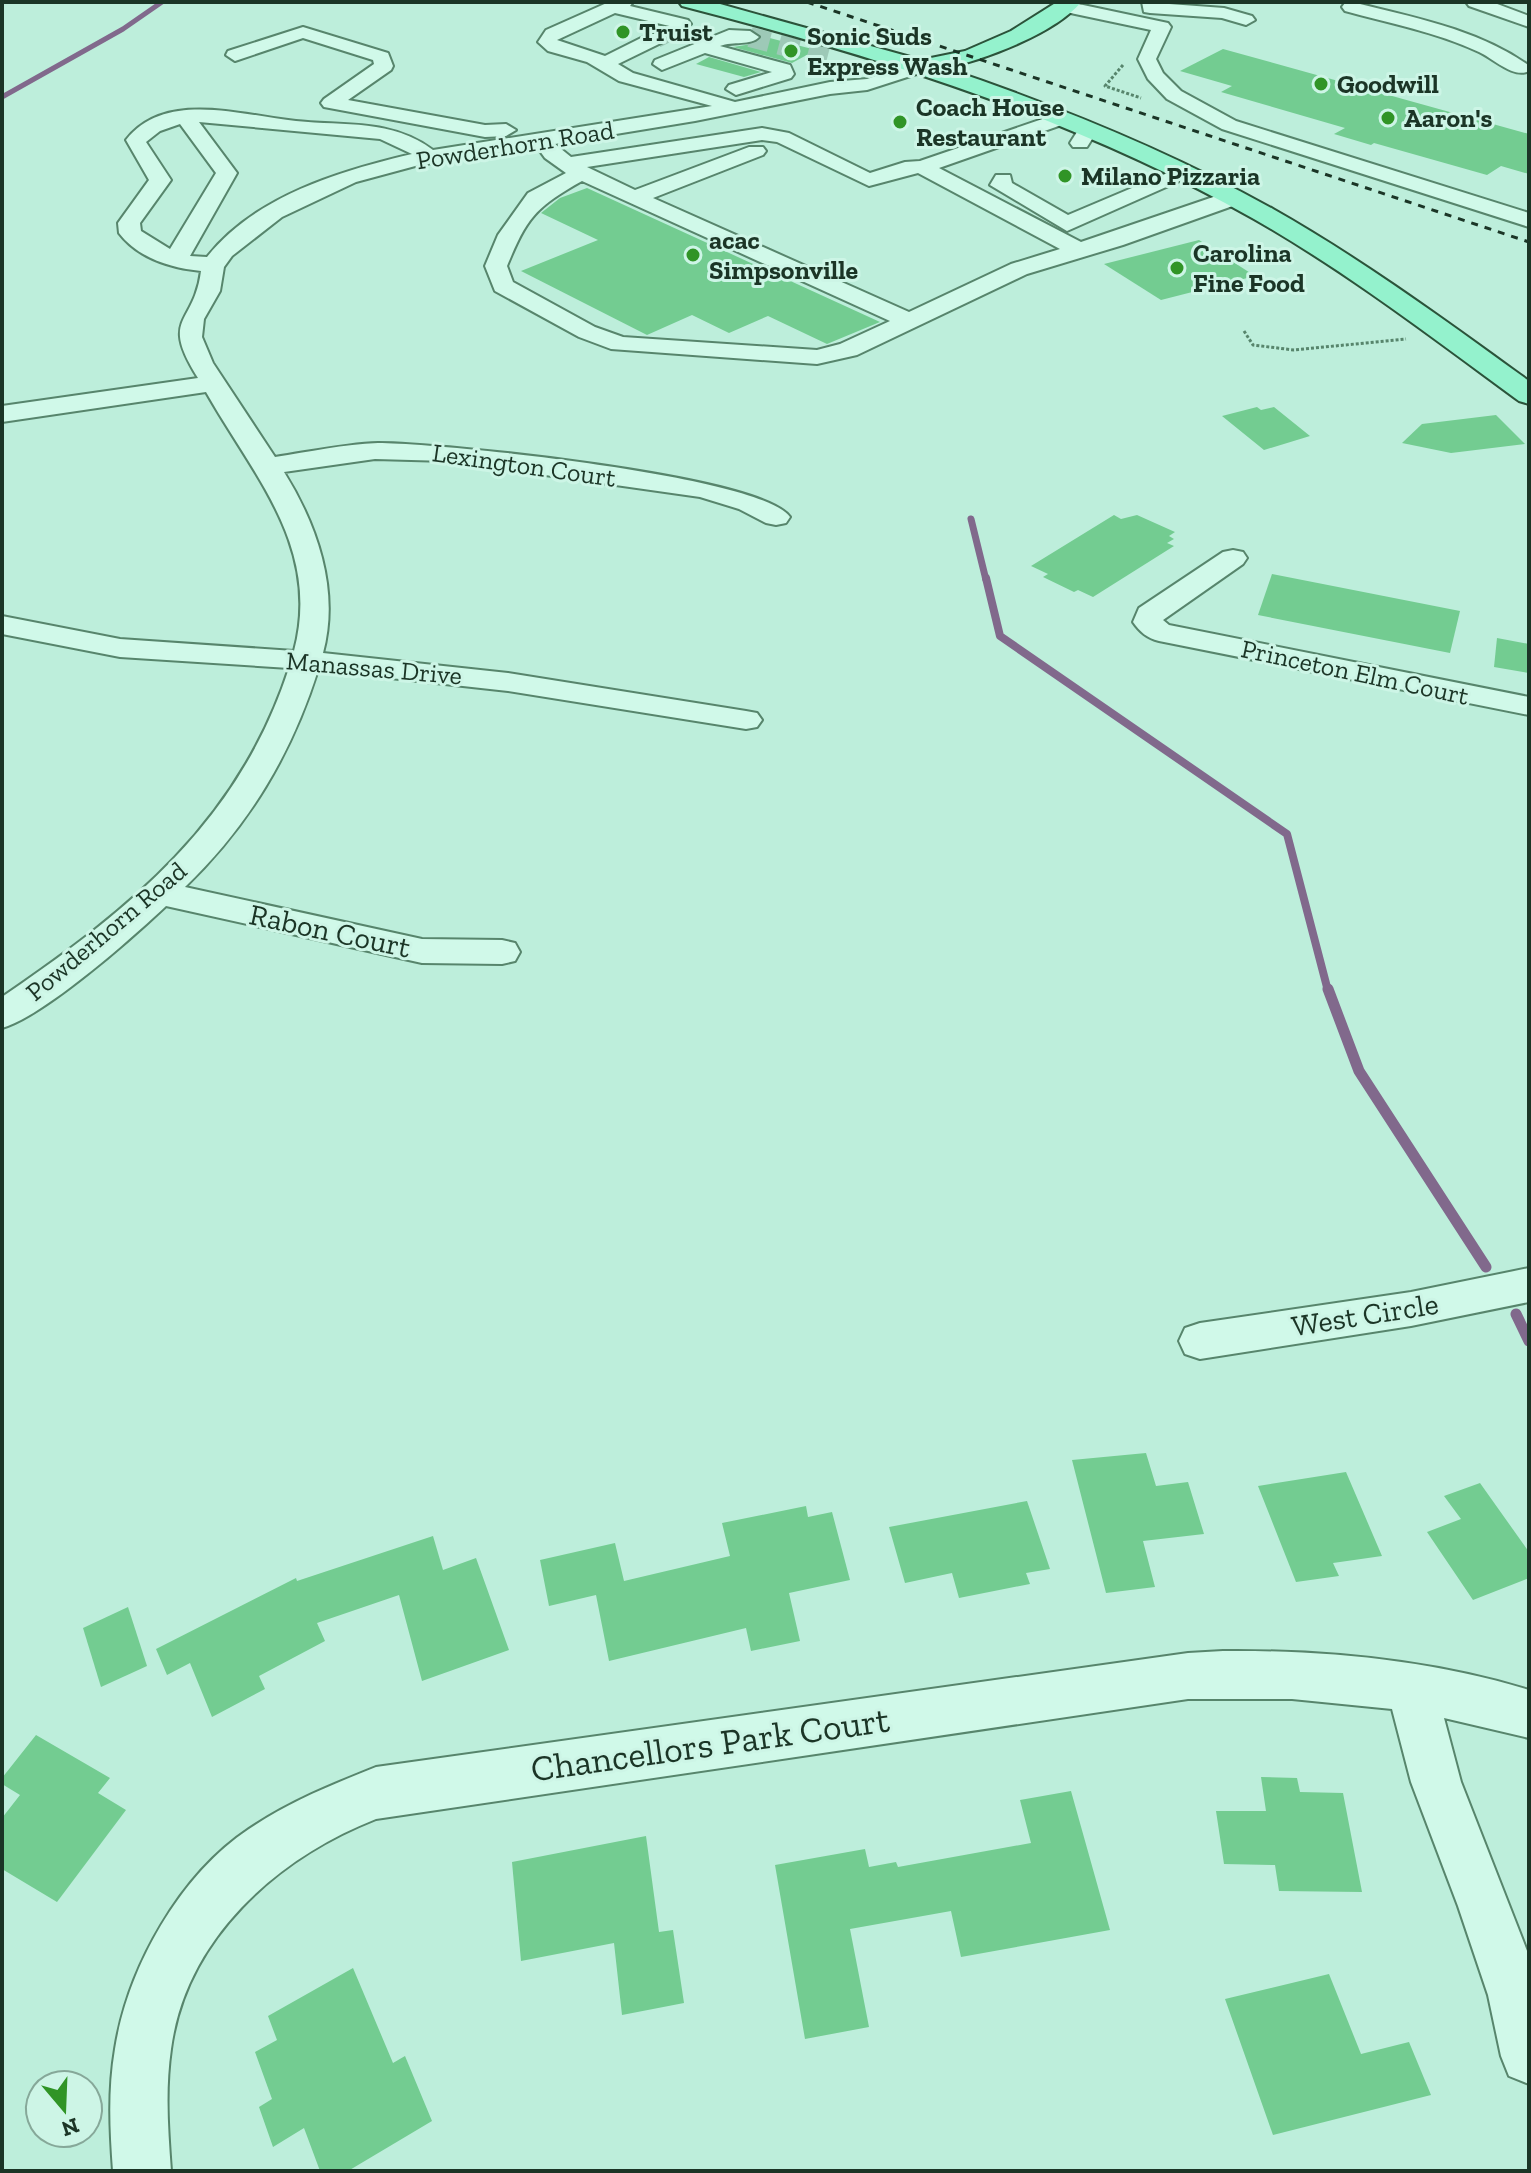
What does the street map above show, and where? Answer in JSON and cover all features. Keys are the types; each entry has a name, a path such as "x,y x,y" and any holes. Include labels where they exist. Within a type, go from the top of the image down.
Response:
{"main road":[{"path":"689,2 715,9 753,28 922,66 1063,118 1084,136 1184,172 1322,250 1529,395"},
{"path":"922,66 971,56 1019,36 1062,4"}],"street":[{"path":"1151,2 1150,8 1225,8 1246,20"},
{"path":"1405,23 1378,8 1386,2 1402,2 1442,12"},
{"path":"1475,2 1529,22"},
{"path":"1062,4 1162,27 1147,59 1151,72 1180,100 1197,110 1289,145 1529,220"},
{"path":"1330,19 1355,4 1508,58 1521,69"},
{"path":"669,31 618,5 552,34 547,42 604,64 626,77 728,102 850,69 851,65 834,59"},
{"path":"1505,13 1529,8"},
{"path":"604,64 715,9"},
{"path":"728,102 655,74 654,67 753,28"},
{"path":"235,55 303,32 381,57 384,66 331,103 485,131 516,130 554,155 635,197 909,321"},
{"path":"707,45 713,50 783,69 784,74 748,85 728,102"},
{"path":"662,64 692,69"},
{"name":"Powderhorn Road","path":"330,208 385,184 554,155 728,102 851,98 863,86 922,66"},
{"path":"219,274 174,261 148,248 130,233 129,223 160,180 136,140 146,130 187,119 235,116 294,127 386,133 412,142 429,157"},
{"path":"554,155 762,134 787,139 869,180 905,168 922,167 1063,118"},
{"path":"174,261 227,173 187,119"},
{"path":"635,197 787,139"},
{"path":"554,155 536,198 509,235 496,266 503,286 587,332 620,344 817,357 848,350 1036,261 1079,250 1233,198"},
{"name":"Powderhorn Road","path":"8,1007 97,946 160,893 226,818 266,762 296,701 315,619 310,570 299,530 267,466 199,361 189,330 219,274 264,219 314,190 373,170 429,157 554,155"},
{"path":"922,167 1079,250"},
{"path":"1003,179 1001,185 1053,208 1067,224 1184,172"},
{"path":"2,414 213,383"},
{"name":"Lexington Court","path":"267,466 375,451 447,453 703,489 749,503 776,517"},
{"name":"Princeton Elm Court","path":"1233,558 1149,614 1151,628 1529,706"},
{"name":"Manassas Drive","path":"2,625 120,648 371,665 508,682 746,720"},
{"name":"Rabon Court","path":"160,893 422,951 502,952"},
{"name":"West Circle","path":"1200,1341 1411,1309 1529,1285"},
{"name":"Chancellors Park Court","path":"142,2171 135,2110 139,2058 147,2021 175,1952 201,1913 249,1860 307,1819 352,1800 392,1790 1188,1676 1246,1672 1306,1674 1411,1687 1529,1714"},
{"path":"1411,1687 1436,1782 1485,1906 1515,1995 1529,2056"}],"path":[{"path":"1244,331 1253,345 1294,350 1446,335"}],"building":[{"name":"Sonic Suds Express Wash","path":"762,36 816,50 792,63 733,47 752,44"},
{"path":"1223,49 1529,134 1529,174 1501,166 1487,175 1374,143 1371,145 1334,134 1345,128 1221,92 1232,86 1180,71"},
{"path":"709,57 761,72 744,77 696,64"},
{"path":"587,188 880,322 827,344 768,316 729,333 692,315 647,335 521,271 598,240 541,213 560,198"},
{"name":"Carolina Fine Food","path":"1199,240 1255,276 1161,300 1104,264"},
{"path":"1257,407 1261,410 1274,407 1310,436 1264,450 1222,416"},
{"path":"1496,415 1525,444 1451,453 1402,443 1422,424"},
{"path":"1114,515 1121,519 1137,515 1175,532 1169,536 1174,539 1167,543 1174,546 1093,597 1078,590 1074,592 1043,577 1048,574 1031,566"},
{"path":"1272,574 1460,611 1450,653 1258,615"},
{"path":"1497,638 1529,644 1529,673 1494,667"},
{"path":"1146,1453 1156,1486 1188,1482 1204,1534 1143,1541 1155,1587 1106,1593 1072,1460"},
{"path":"1346,1472 1382,1556 1333,1563 1339,1576 1296,1582 1258,1486"},
{"path":"1480,1483 1529,1552 1529,1578 1473,1600 1427,1532 1461,1519 1444,1496"},
{"path":"1027,1501 1050,1569 1026,1573 1030,1584 959,1598 952,1573 905,1583 889,1527"},
{"path":"806,1506 808,1517 832,1512 850,1580 789,1593 800,1641 751,1651 746,1628 609,1661 596,1595 549,1606 540,1560 615,1543 624,1581 730,1556 722,1523"},
{"path":"433,1536 443,1570 476,1558 509,1650 422,1681 399,1595 317,1623 325,1641 259,1676 265,1689 212,1717 190,1663 167,1675 156,1649 296,1578 297,1581"},
{"path":"128,1607 147,1666 101,1687 83,1628"},
{"path":"36,1735 110,1778 98,1793 126,1810 57,1902 2,1869 2,1818 20,1795 2,1784 2,1778"},
{"path":"1261,1777 1297,1778 1300,1792 1343,1793 1362,1892 1279,1891 1275,1865 1224,1864 1216,1811 1266,1811"},
{"path":"1071,1791 1110,1930 961,1957 951,1911 850,1929 869,2027 805,2039 775,1865 865,1849 869,1867 896,1862 898,1867 1031,1843 1020,1800"},
{"path":"646,1836 659,1932 673,1930 684,2003 622,2015 614,1943 521,1961 512,1862"},
{"path":"353,1968 393,2063 405,2056 432,2121 348,2171 320,2171 304,2128 273,2147 259,2107 272,2099 255,2052 277,2040 268,2016"},
{"path":"1329,1974 1361,2054 1409,2042 1431,2095 1273,2135 1225,1999"}],"waterway":[{"path":"2,97 123,29 162,2"},
{"path":"971,519 986,580"},
{"path":"986,578 1000,636 1287,834 1328,991"},
{"path":"1328,989 1359,1071 1486,1267"},
{"path":"1516,1314 1529,1341"}],"tunnel":[{"path":"656,38 668,32"},
{"path":"750,37 834,59"}],"railway":[{"path":"807,2 1529,242"}],"place":[{"name":"Truist","path":"623,32"},
{"name":"Sonic Suds Express Wash","path":"791,51"},
{"name":"Goodwill","path":"1321,84"},
{"name":"Aaron's","path":"1388,118"},
{"name":"Coach House Restaurant","path":"900,122"},
{"name":"Milano Pizzaria","path":"1065,176"},
{"name":"acac Simpsonville","path":"693,255"},
{"name":"Carolina Fine Food","path":"1177,268"}]}
